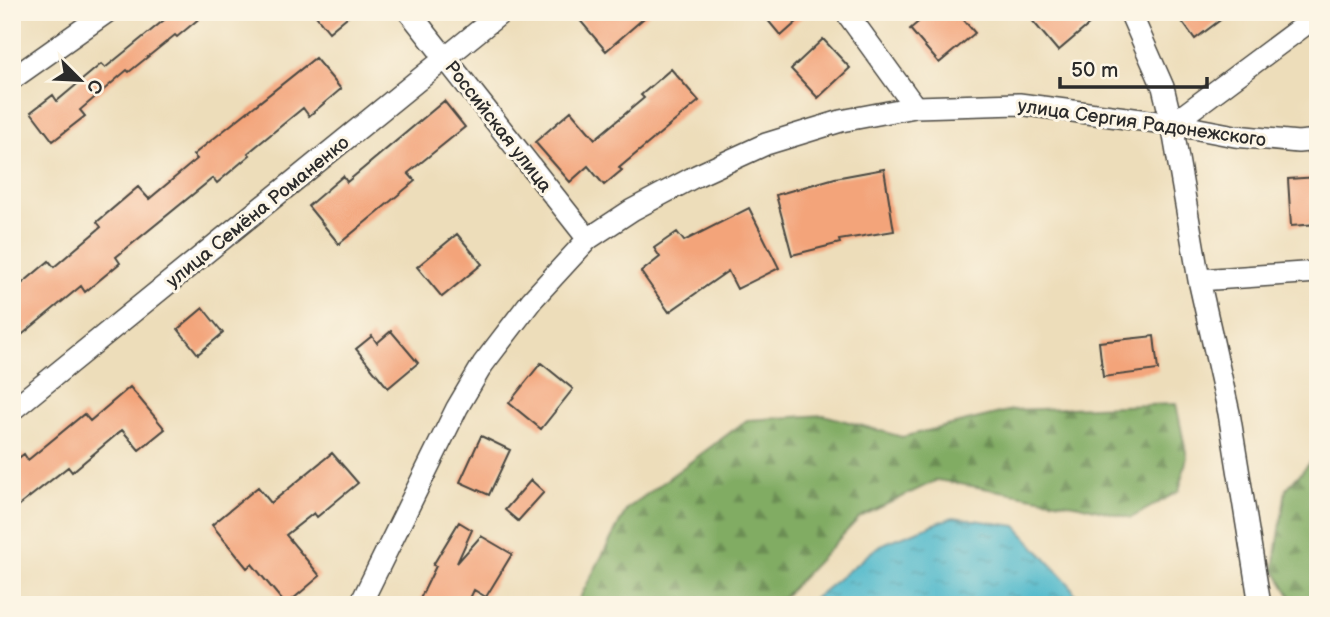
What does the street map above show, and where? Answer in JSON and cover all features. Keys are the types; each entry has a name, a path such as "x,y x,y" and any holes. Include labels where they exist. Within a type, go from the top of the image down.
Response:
{"street":[{"path":"13,76 107,12"},
{"name":"Российская улица","path":"409,12 588,239"},
{"name":"улица Семёна Романенко","path":"12,410 502,12"},
{"path":"846,12 915,107"},
{"path":"1130,12 1163,87 1172,124 1199,280 1229,413 1260,605"},
{"path":"1172,124 1318,15"},
{"name":"улица Сергия Радонежского","path":"360,605 457,408 483,364 532,300 588,239 632,210 696,176 766,144 841,121 915,107 1019,104 1172,124 1235,136 1298,142 1318,141"},
{"path":"1199,280 1318,272"}],"green space":[{"path":"1176,404 1187,457 1179,491 1131,518 1079,505 937,480 860,517 776,605 576,605 627,509 747,420 824,415 902,437 1012,410"},
{"path":"1318,454 1318,605 1296,605 1274,569 1286,489"}],"water":[{"path":"953,517 1016,526 1070,585 1081,605 806,605 880,545"}],"building":[{"path":"174,12 207,12 129,72 127,70 80,110 85,116 53,141 31,112 53,95 57,101 101,64 105,68"},
{"path":"313,12 353,12 329,32"},
{"path":"573,12 651,12 606,51"},
{"path":"761,12 808,12 781,36"},
{"path":"930,12 957,12 975,33 939,63 910,29"},
{"path":"1039,12 1082,12 1091,23 1058,51 1031,19"},
{"path":"1175,12 1231,12 1195,39"},
{"path":"823,39 850,68 818,98 791,69"},
{"path":"315,58 341,89 309,116 303,108 248,153 250,155 217,183 213,178 116,257 120,263 85,292 81,286 12,343 12,292 49,261 54,267 101,227 97,222 138,187 149,199 197,159 193,155"},
{"path":"671,69 699,101 619,168 622,170 604,185 588,166 570,182 535,142 571,111 595,139 644,98 641,95"},
{"path":"444,101 465,127 408,173 415,181 339,244 308,206 343,176 347,182"},
{"path":"884,169 894,231 839,240 840,243 792,255 776,195 835,178"},
{"path":"1318,177 1318,224 1291,226 1288,179"},
{"path":"749,208 779,268 737,289 728,271 669,312 641,272 660,257 654,248 677,232 684,241"},
{"path":"457,234 482,264 442,297 417,267"},
{"path":"203,308 223,333 198,354 178,329"},
{"path":"391,331 418,363 388,388 356,349 372,336 377,343"},
{"path":"1154,336 1158,370 1103,377 1099,342"},
{"path":"541,363 573,389 541,429 509,403"},
{"path":"130,387 165,429 139,450 122,430 72,472 68,467 12,511 12,463 24,454 28,460 84,414 90,421"},
{"path":"481,436 510,450 489,495 460,482"},
{"path":"332,453 358,483 317,517 314,513 286,535 320,576 286,605 252,564 247,568 212,525 258,487 271,503"},
{"path":"531,480 544,492 518,521 505,510"},
{"path":"459,522 472,530 457,563 481,536 512,554 486,597 474,590 467,605 417,605 436,566 433,565"}]}
